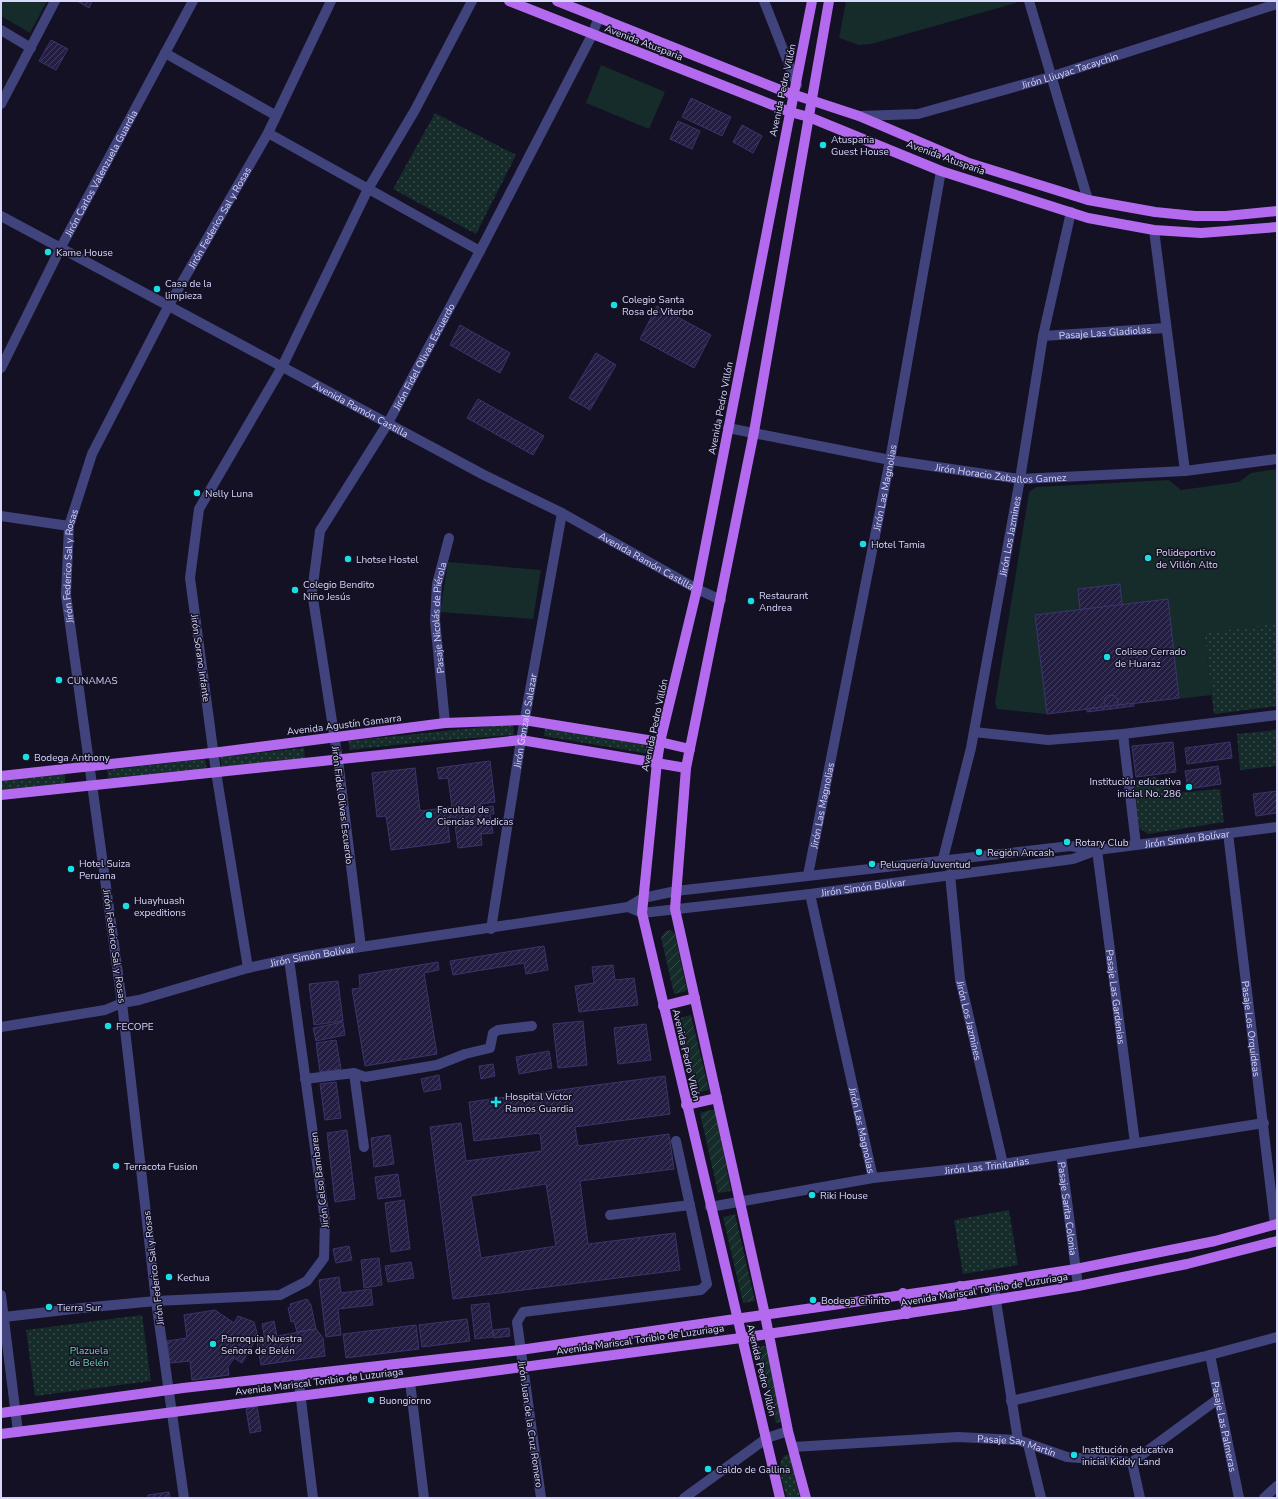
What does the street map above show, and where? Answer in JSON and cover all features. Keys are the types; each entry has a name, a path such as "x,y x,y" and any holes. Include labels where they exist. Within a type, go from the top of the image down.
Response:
{"main road":[{"name":"Avenida Atusparia","path":"509,1 790,112 809,117 941,171 1088,218 1154,230 1201,233 1277,227"},
{"name":"Avenida Atusparia","path":"557,1 795,90 812,100 858,116 969,163 1088,200 1155,212 1196,216 1226,216 1277,211"},
{"name":"Avenida Pedro Villón","path":"780,1498 710,1207 642,913 660,742 697,589 812,1"},
{"name":"Avenida Pedro Villón","path":"806,1498 788,1431 769,1333 675,909 686,768 754,432 829,1"},
{"name":"Avenida Agustín Gamarra","path":"1,776 214,753 445,723 524,720 660,742 690,749"},
{"path":"1,795 521,740 686,768"},
{"path":"663,1006 695,998"},
{"path":"686,1105 717,1098"},
{"name":"Avenida Mariscal Toribio de Luzuriaga","path":"1,1413 168,1390 520,1350 765,1315 903,1293 992,1282 1076,1269 1215,1241 1276,1224"},
{"name":"Avenida Mariscal Toribio de Luzuriaga","path":"1,1434 171,1411 410,1382 741,1338 907,1314 1078,1286 1187,1264 1277,1241"},
{"path":"960,1286 963,1305"},
{"path":"903,1293 907,1314"}],"street":[{"path":"1,104 55,1"},
{"name":"Jirón Carlos Valenzuela Guardia","path":"1,368 61,247 194,1"},
{"name":"Jirón Federico Sal y Rosas","path":"184,1498 156,1301 122,1003 91,766 66,595 69,526 92,454 169,305 268,133 275,115 331,1"},
{"name":"Jirón Sorano Infante","path":"248,968 216,772 190,578 199,509 282,367 368,189 416,110 472,1"},
{"path":"764,1 795,90"},
{"path":"1029,1 1050,77 1088,200"},
{"name":"Jirón Lliuyac Tacaychin","path":"858,116 918,114 1050,77 1277,4"},
{"name":"Jirón Fidel Olivas Escuerdo","path":"361,947 338,760 312,592 320,531 388,423 480,251 592,34 599,17"},
{"path":"1,30 31,48"},
{"path":"165,53 275,115"},
{"path":"268,133 480,251"},
{"name":"Jirón Las Magnolias","path":"808,875 890,460 941,171"},
{"name":"Jirón Los Jazmines","path":"944,859 974,732 1020,479 1043,336 1071,212"},
{"name":"Avenida Ramón Castilla","path":"1,216 484,475 562,512 697,589 721,600"},
{"path":"1154,230 1185,471"},
{"name":"Pasaje Las Gladiolas","path":"1043,336 1166,328"},
{"name":"Jirón Horacio Zeballos Gamez","path":"728,428 890,460 1020,479 1185,471 1277,459"},
{"name":"Jirón Gonzalo Salazar","path":"491,928 524,720 562,512"},
{"path":"1,516 69,526"},
{"name":"Pasaje Nicolás de Piérola","path":"445,723 435,620 437,584 449,538"},
{"path":"974,732 1048,740 1123,734 1277,715"},
{"path":"1123,734 1136,845"},
{"name":"Jirón Simón Bolívar","path":"642,913 810,894 950,874 1073,859 1097,850 1277,827"},
{"name":"Pasaje Los Orquídeas","path":"1228,833 1276,1224"},
{"name":"Jirón Simón Bolívar","path":"1,1028 105,1010 122,1003 138,1000 248,968 289,959 628,907 643,898 676,891 944,859 1070,846 1097,850"},
{"name":"Pasaje Las Gardenias","path":"1097,850 1136,1144"},
{"name":"Jirón Los Jazmines","path":"950,874 960,979 1003,1164"},
{"name":"Jirón Las Magnolias","path":"810,894 873,1178"},
{"path":"628,907 642,913"},
{"name":"Jirón Celso Bambaren","path":"4,1317 156,1301 280,1295 307,1281 324,1258 325,1221 289,959"},
{"path":"306,1079 354,1073 365,1077 437,1065 465,1054 490,1048 494,1033 498,1030 532,1026"},
{"path":"354,1073 364,1147"},
{"name":"Jirón Las Trinitarias","path":"710,1207 873,1178 1003,1164 1264,1123"},
{"path":"610,1215 690,1204 676,1141"},
{"name":"Pasaje Sarita Colonia","path":"1061,1155 1078,1286"},
{"name":"Jirón Juan de la Cruz Romero","path":"541,1498 520,1350 518,1322 523,1312 701,1290 707,1284 690,1204"},
{"path":"992,1282 1018,1440"},
{"path":"1,1295 18,1432"},
{"path":"1011,1401 1210,1355 1277,1337"},
{"name":"Pasaje Las Palmeras","path":"1210,1355 1239,1498"},
{"path":"298,1375 313,1498"},
{"path":"410,1382 424,1498"},
{"path":"1140,1498 1132,1462 1218,1399"},
{"path":"684,1498 766,1438 788,1431"},
{"name":"Pasaje San Martín","path":"793,1447 958,1437 1018,1440 1066,1457 1132,1462"},
{"path":"1028,1444 1041,1498"},
{"path":"1264,1498 1277,1486"}],"green space":[{"path":"1,1 47,1 30,33 1,16"},
{"path":"846,1 1015,1 1016,3 871,44 859,45 839,38"},
{"path":"601,65 665,92 649,129 586,103"},
{"path":"435,113 516,155 476,234 393,189"},
{"name":"Polideportivo de Villón Alto","path":"1277,469 1277,624 1204,633 1212,695 1047,714 997,709 995,703 1029,492 1036,487 1169,480 1181,490 1239,482 1251,473"},
{"path":"448,562 541,570 533,619 440,612"},
{"path":"1019,570 1277,588 1277,706 1214,714 1204,633"},
{"path":"513,724 514,735 433,741 350,750 348,741"},
{"path":"545,728 651,746 649,754 544,736"},
{"path":"1277,730 1277,766 1240,770 1237,734"},
{"path":"304,748 305,759 222,767 220,757"},
{"path":"205,759 207,770 108,778 107,770"},
{"path":"65,771 65,783 1,790 1,779"},
{"path":"1156,777 1177,793 1220,789 1224,822 1148,834 1139,828 1134,780"},
{"path":"671,930 675,934 687,991 674,994 661,937 666,931"},
{"path":"691,1015 709,1090 694,1094 676,1019"},
{"path":"715,1109 731,1191 718,1193 700,1113"},
{"path":"1009,1210 1018,1265 963,1274 954,1220"},
{"path":"735,1214 755,1301 743,1303 723,1217"},
{"name":"Plazuela de Belén","path":"142,1315 151,1381 35,1396 26,1330"},
{"path":"756,1346 767,1346 781,1422 776,1423"},
{"path":"785,1455 790,1455 800,1498 787,1498 780,1470 780,1464"}],"building":[{"path":"77,1 92,1 89,8"},
{"path":"51,40 68,49 56,70 39,61"},
{"path":"691,98 731,117 722,136 682,117"},
{"path":"678,121 700,131 692,149 670,139"},
{"path":"742,125 762,136 753,153 733,142"},
{"path":"657,306 711,335 694,368 640,339"},
{"path":"460,325 510,353 500,373 450,345"},
{"path":"596,353 616,365 590,410 569,398"},
{"path":"478,399 544,436 533,455 467,418"},
{"path":"1120,584 1122,605 1080,610 1078,589"},
{"name":"Coliseo Cerrado de Huaraz","path":"1168,599 1179,698 1047,714 1035,615"},
{"path":"1111,695 1116,697 1118,702 1116,707 1111,709 1106,707 1104,702 1106,697"},
{"path":"1134,703 1134,706 1087,712 1087,709"},
{"path":"1173,742 1176,772 1136,777 1132,746"},
{"path":"1230,742 1232,758 1187,764 1185,748"},
{"path":"490,761 495,802 480,804 481,808 493,806 494,814 490,814 493,833 481,834 482,845 458,848 454,817 447,818 450,842 391,850 386,816 377,817 372,773 415,768 420,811 452,807 448,778 439,779 437,768"},
{"path":"1218,766 1221,784 1188,789 1185,771"},
{"path":"1277,791 1277,813 1256,816 1253,794"},
{"path":"544,946 548,970 526,974 524,963 453,975 450,961"},
{"path":"438,962 439,970 424,973 437,1054 365,1066 352,989 360,988 359,975"},
{"path":"613,965 615,980 634,978 638,1005 579,1012 575,986 594,983 592,967"},
{"path":"338,981 343,1021 314,1025 309,984"},
{"path":"583,1021 587,1065 558,1068 553,1024"},
{"path":"343,1022 345,1035 316,1041 313,1028"},
{"path":"646,1024 651,1060 618,1064 614,1028"},
{"path":"336,1040 341,1069 320,1072 316,1043"},
{"path":"549,1051 552,1068 519,1074 516,1057"},
{"path":"493,1064 495,1076 481,1079 479,1066"},
{"path":"439,1075 441,1089 424,1092 421,1079"},
{"path":"665,1076 670,1114 575,1127 578,1146 669,1134 674,1169 580,1181 588,1244 675,1233 680,1270 453,1299 430,1127 461,1123 466,1161 542,1151 540,1133 474,1141 469,1102","holes":["546,1184 556,1246 481,1258 471,1196"]},
{"path":"336,1082 341,1118 325,1120 320,1084"},
{"path":"347,1130 355,1199 335,1202 327,1133"},
{"path":"390,1135 394,1164 374,1167 371,1138"},
{"path":"398,1174 401,1196 378,1199 375,1177"},
{"path":"404,1200 410,1249 391,1252 385,1203"},
{"path":"349,1246 352,1260 336,1263 333,1249"},
{"path":"379,1258 382,1285 364,1288 361,1260"},
{"path":"411,1262 414,1278 388,1282 385,1266"},
{"path":"339,1277 341,1293 371,1289 373,1305 338,1309 341,1335 326,1337 319,1280"},
{"path":"307,1299 311,1305 316,1329 297,1332 294,1321 291,1322 288,1308 291,1307 290,1304"},
{"path":"489,1303 493,1337 475,1339 471,1305"},
{"path":"215,1310 234,1323 238,1316 254,1322 258,1336 242,1363 234,1358 228,1367 229,1375 192,1380 190,1361 170,1363 167,1341 187,1338 184,1315"},
{"path":"467,1319 470,1341 422,1347 419,1325"},
{"path":"274,1321 277,1336 316,1329 323,1338 325,1356 261,1365 257,1343 265,1340 262,1324"},
{"path":"416,1325 419,1349 346,1358 343,1334"},
{"path":"509,1328 510,1336 494,1338 493,1330"},
{"path":"257,1406 261,1431 250,1433 246,1409"},
{"path":"169,1492 170,1498 148,1498 148,1495"}],"place":[{"name":"Atusparia Guest House","path":"823,145"},
{"name":"Kame House","path":"48,252"},
{"name":"Casa de la limpieza","path":"157,289"},
{"name":"Colegio Santa Rosa de Viterbo","path":"614,305"},
{"name":"Nelly Luna","path":"197,493"},
{"name":"Hotel Tamia","path":"863,544"},
{"name":"Polideportivo de Villón Alto","path":"1148,558"},
{"name":"Lhotse Hostel","path":"348,559"},
{"name":"Colegio Bendito Niño Jesús","path":"295,590"},
{"name":"Restaurant Andrea","path":"751,601"},
{"name":"Coliseo Cerrado de Huaraz","path":"1107,657"},
{"name":"CUNAMAS","path":"59,680"},
{"name":"Bodega Anthony","path":"26,757"},
{"name":"Institución educativa inicial No. 286","path":"1189,787"},
{"name":"Facultad de Ciencias Medicas","path":"429,815"},
{"name":"Rotary Club","path":"1067,842"},
{"name":"Región Ancash","path":"979,852"},
{"name":"Peluquería Juventud","path":"872,864"},
{"name":"Hotel Suiza Peruana","path":"71,869"},
{"name":"Huayhuash expeditions","path":"126,906"},
{"name":"FECOPE","path":"108,1026"},
{"name":"Hospital Víctor Ramos Guardia","path":"496,1102"},
{"name":"Terracota Fusion","path":"116,1166"},
{"name":"Riki House","path":"812,1195"},
{"name":"Kechua","path":"169,1277"},
{"name":"Bodega Chinito","path":"813,1300"},
{"name":"Tierra Sur","path":"49,1307"},
{"name":"Parroquia Nuestra Señora de Belén","path":"213,1344"},
{"name":"Buongiorno","path":"371,1400"},
{"name":"Institución educativa inicial Kiddy Land","path":"1074,1455"},
{"name":"Caldo de Gallina","path":"708,1469"}]}
